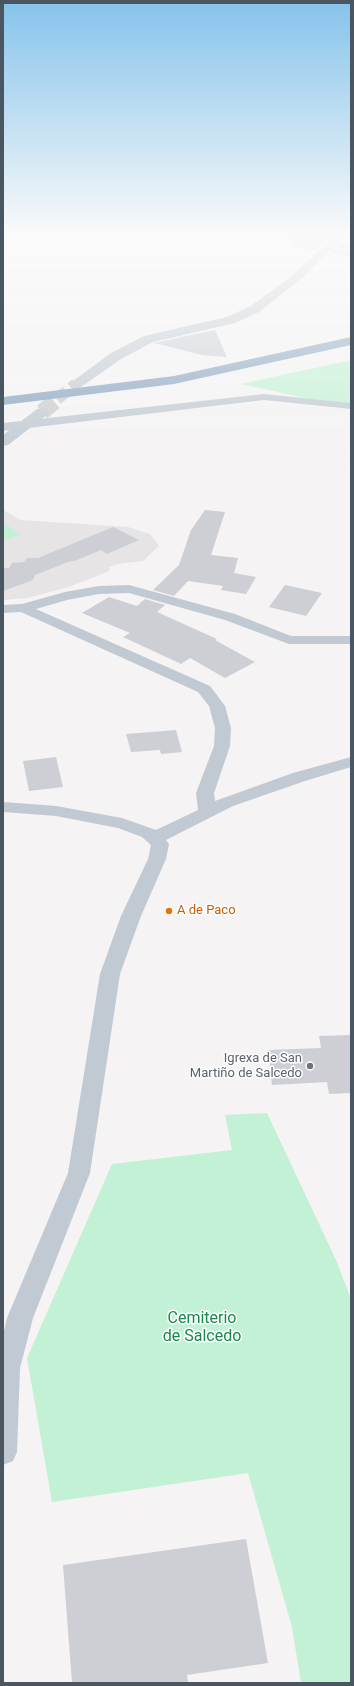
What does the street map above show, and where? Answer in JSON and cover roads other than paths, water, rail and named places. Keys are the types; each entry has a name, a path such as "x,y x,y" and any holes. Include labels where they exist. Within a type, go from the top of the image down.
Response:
{"highway":[{"path":"3,397 79,388 181,379 247,366 351,341"},
{"path":"3,408 148,392 241,376 351,350"},
{"path":"3,401 79,388"}],"street":[{"path":"79,388 116,356 149,339 231,320 249,312"},
{"path":"3,427 264,397 351,406"},
{"path":"3,442 42,412"},
{"path":"3,609 23,608 65,596 114,588 129,589 230,617 289,640 351,640"},
{"path":"23,608 204,689 217,706 223,728 222,746 205,794 208,812"},
{"path":"155,838 227,802 299,777 351,762"},
{"path":"3,807 56,811 101,819 138,829 155,838 160,844 157,859 131,916 110,974 78,1173 20,1318 7,1368 3,1452"},
{"path":"3,818 22,809"}],"tunnel":[{"path":"57,399 76,384"},
{"path":"42,412 59,398"}],"place":[{"name":"A de Paco","path":"169,911"},
{"name":"Igrexa de San Martiño de Salcedo","path":"310,1066"}],"park label":[{"name":"Cemiterio de Salcedo","path":"202,1328"}]}
